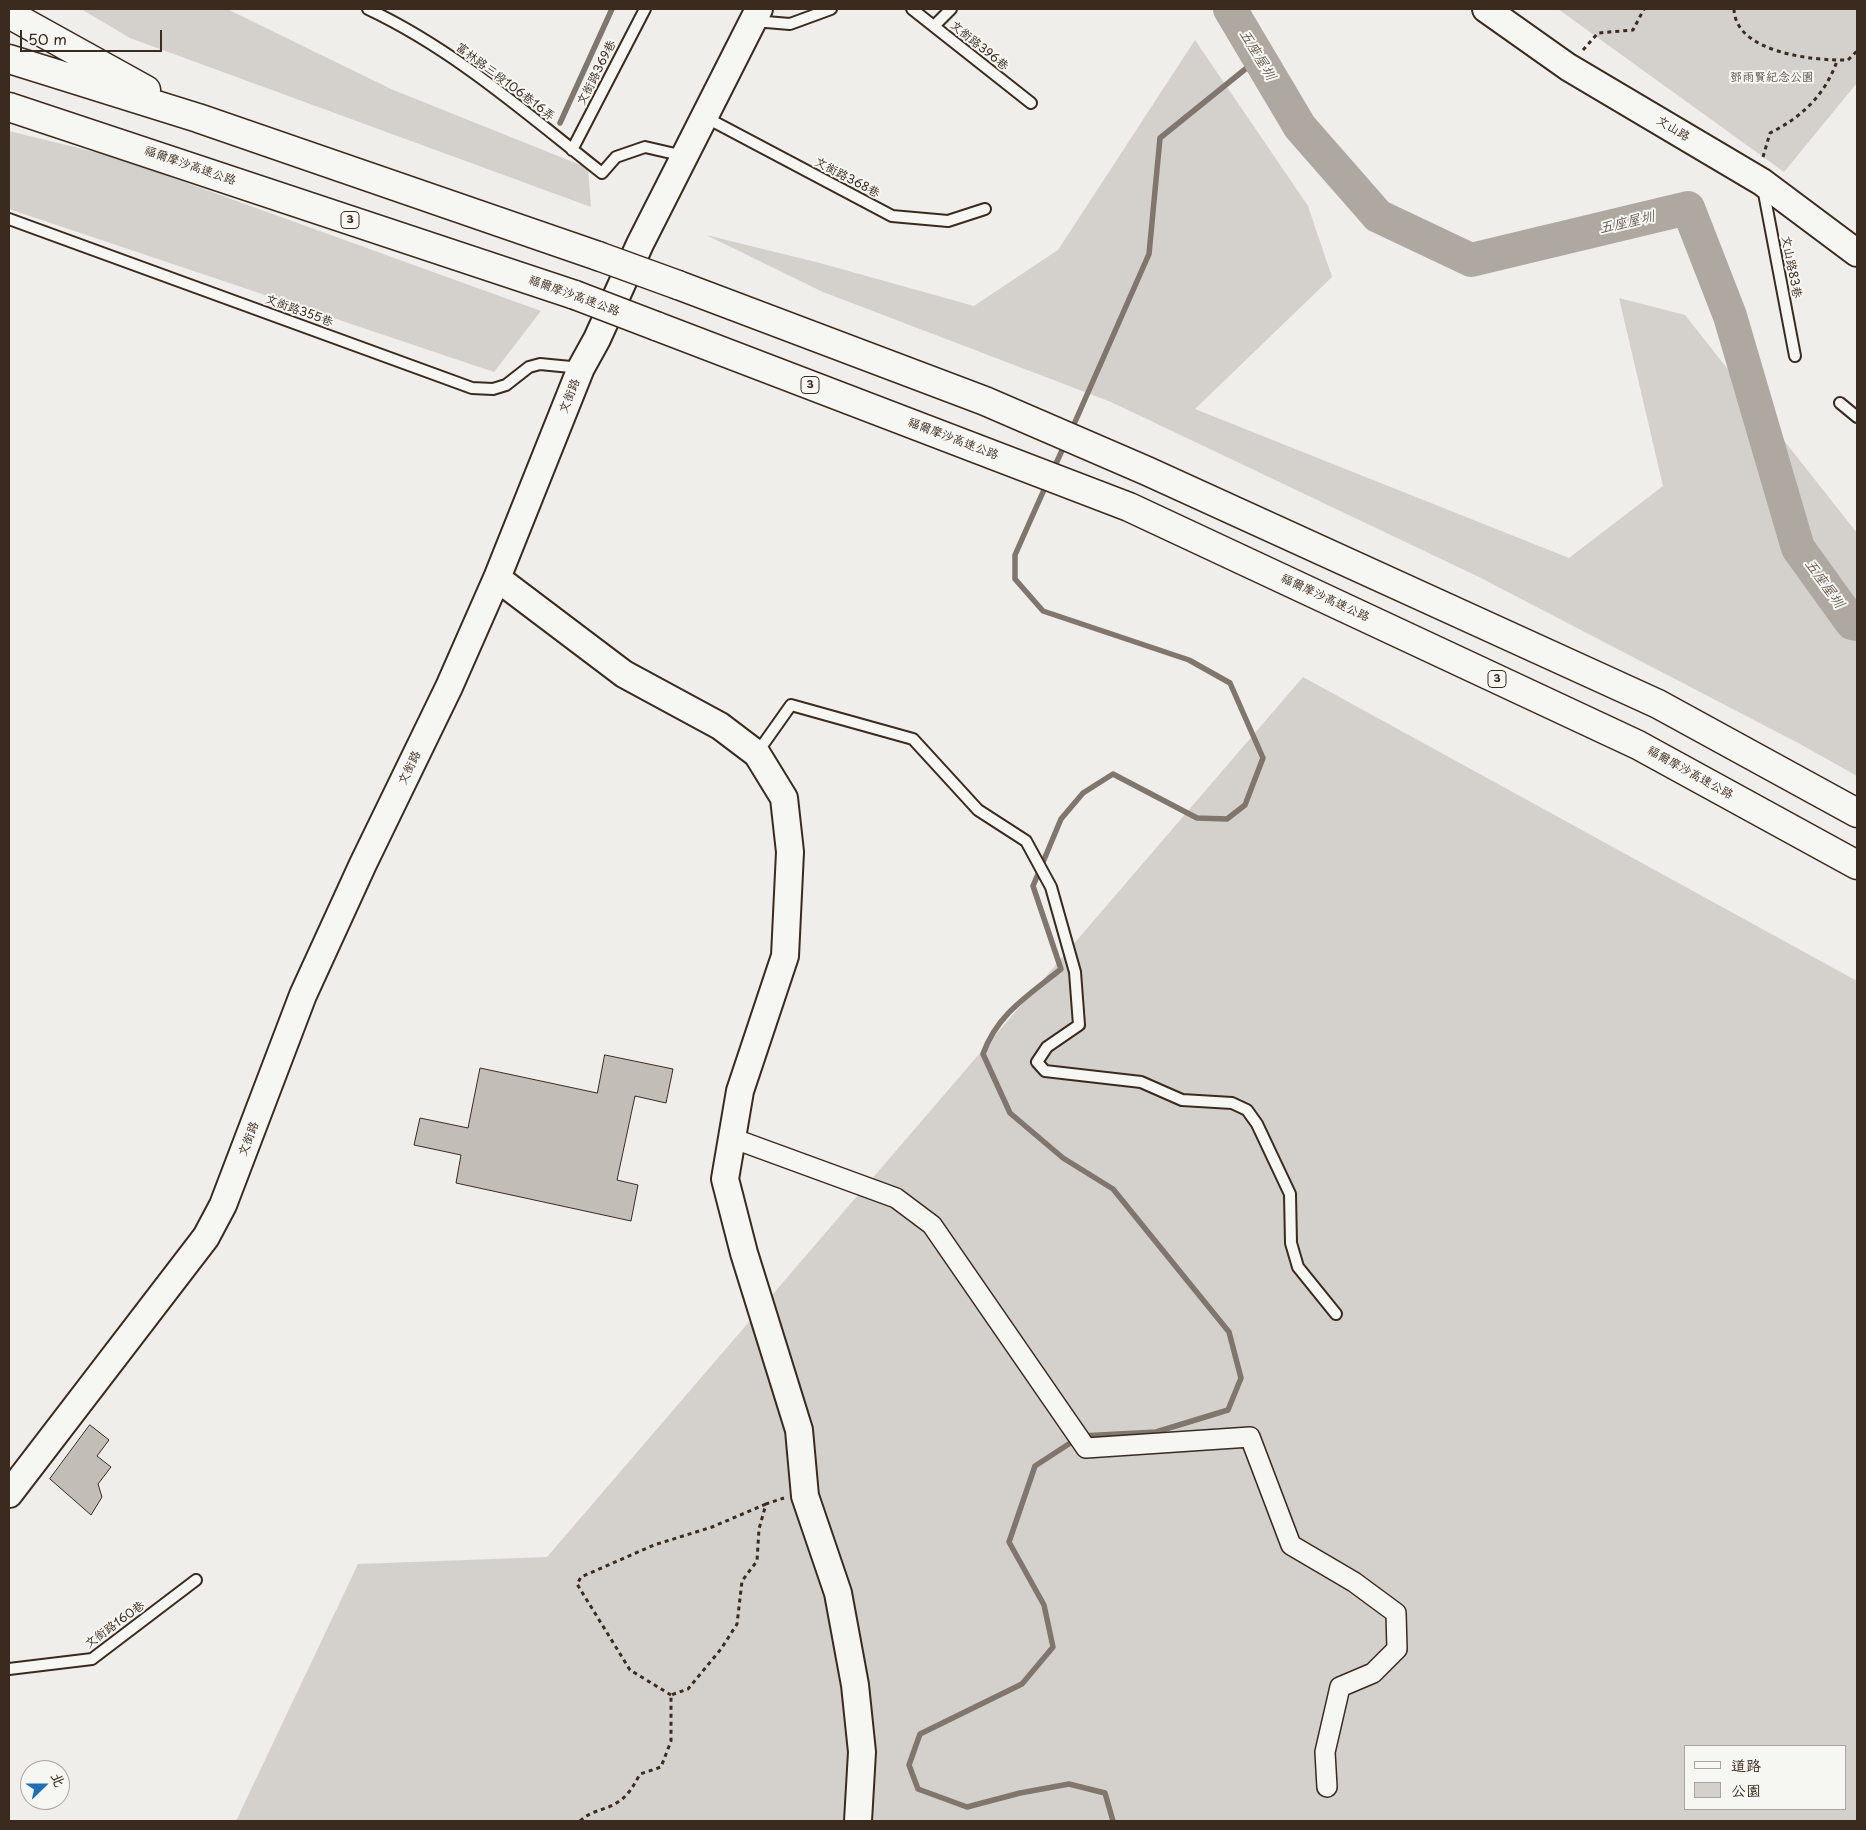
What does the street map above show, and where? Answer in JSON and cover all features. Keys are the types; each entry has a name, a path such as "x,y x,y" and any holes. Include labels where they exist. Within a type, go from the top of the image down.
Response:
{"highway":[{"path":"9,14 198,118"},
{"path":"9,59 198,118 598,256 985,401 1147,471 1658,704 1857,813"},
{"name":"福爾摩沙高速公路","path":"9,107 575,295 1129,507 1638,745 1857,865"},
{"path":"9,114 125,144"}],"street":[{"name":"文山路","path":"1486,9 1568,67 1762,182 1857,253"},
{"name":"文銜路","path":"9,1494 206,1237 223,1205 303,995 363,864 449,687 497,578 581,368 597,338 640,244 756,15"},
{"path":"497,578 624,674 720,726 757,754 784,798 790,852 785,956 740,1091 726,1179 744,1254 799,1430 805,1496 838,1593 855,1685 862,1752 858,1821"},
{"path":"732,1138 896,1198 932,1225 1086,1448 1250,1437 1291,1545 1354,1582 1396,1613 1397,1649 1373,1673 1340,1687 1325,1752 1328,1787"}],"lane":[{"name":"富林路三段106巷16弄","path":"368,9 392,20 466,65 602,173 616,157 645,147 686,156"},
{"name":"文銜路369巷","path":"572,150 645,9"},
{"path":"756,15 790,24 831,9"},
{"name":"文銜路396巷","path":"912,9 1031,103"},
{"path":"934,26 951,9"},
{"name":"文銜路368巷","path":"705,117 892,216 948,221 985,209"},
{"name":"文山路83巷","path":"1762,182 1795,356"},
{"name":"文銜路355巷","path":"9,219 472,388 493,389 506,386 529,367 540,364 581,368"},
{"path":"1840,402 1857,417"},
{"path":"757,754 791,705 912,739 978,810 1026,841 1052,886 1075,972 1079,1025 1047,1047 1037,1062 1045,1071 1141,1082 1182,1100 1232,1102 1247,1110 1257,1124 1290,1194 1292,1215 1291,1243 1298,1267 1336,1314"},
{"name":"文銜路160巷","path":"9,1669 92,1659 196,1580"}],"path":[{"path":"1568,67 1598,33 1632,30 1644,9"},
{"path":"1734,9 1734,17 1749,36 1768,50 1824,61 1848,60 1857,51"},
{"path":"1762,182 1760,164 1770,133 1792,122 1814,102 1833,72 1837,61"},
{"path":"671,1695 630,1670 578,1584 581,1577 654,1545 712,1527 781,1498 805,1496"},
{"path":"671,1695 688,1689 721,1649 737,1624 742,1581 758,1561 759,1529 766,1504"},
{"path":"580,1821 589,1813 616,1803 628,1794 640,1774 660,1767 671,1741 671,1695"}],"green space":[{"path":"81,9 227,9 391,89 588,168 591,207 130,38"},
{"name":"鄧雨賢紀念公園","path":"1558,9 1857,9 1857,83 1784,172"},
{"path":"1195,40 1308,206 1332,277 1195,409 1569,558 1663,486 1619,298 1685,315 1857,533 1857,776 1800,744 1479,577 1111,402 823,292 706,235 820,263 974,306 1058,250"},
{"path":"9,131 115,157 541,311 494,372 9,209"},
{"path":"1303,677 1857,981 1857,1821 236,1821 358,1564 547,1557"}],"building":[{"path":"605,1055 673,1069 666,1103 635,1096 617,1180 638,1185 631,1221 456,1183 461,1155 414,1145 420,1118 468,1128 480,1068 597,1093"},
{"path":"90,1425 109,1440 97,1456 111,1467 98,1484 102,1497 91,1515 50,1479"}],"waterway":[{"path":"560,123 612,9"},
{"name":"五座屋圳","path":"1230,9 1300,127 1378,216 1471,260 1688,208 1730,316 1798,548 1852,623 1857,624"},
{"path":"1071,431 1149,254 1160,138 1259,58"},
{"path":"1053,470 1065,444"},
{"path":"1047,483 1015,555 1015,579 1043,611 1189,660 1230,683 1263,758 1245,805 1227,819 1197,818 1113,774 1083,793 1061,819 1033,886 1061,969 1005,1016 989,1040 983,1054 1010,1113 1063,1158 1113,1189 1229,1332 1241,1378 1228,1410 1156,1432 1081,1436 1035,1466 1009,1542 1044,1605 1053,1647 1022,1684 920,1734 909,1765 918,1789 967,1807 1020,1793 1069,1784 1105,1793 1113,1821"}]}
